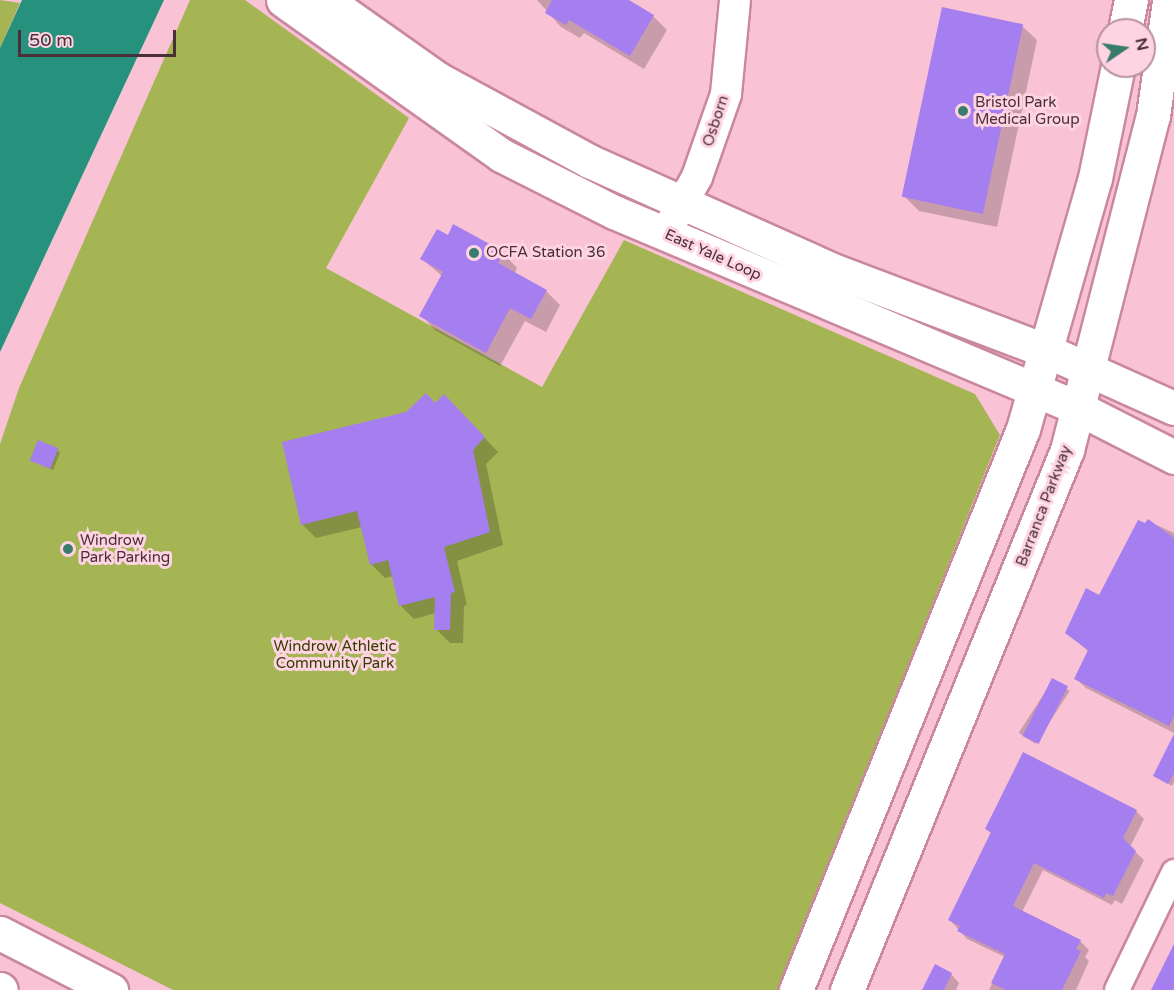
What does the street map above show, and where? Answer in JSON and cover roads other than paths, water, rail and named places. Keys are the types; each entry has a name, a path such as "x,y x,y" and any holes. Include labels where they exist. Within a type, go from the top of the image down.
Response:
{"main road":[{"name":"East Yale Loop","path":"283,0 501,155 665,233 1078,408 1174,457"},
{"path":"326,0 438,79 509,121 682,203 835,271 1047,351 1174,408"},
{"path":"1127,18 1131,0"},
{"name":"Barranca Parkway","path":"847,990 1067,450 1153,116 1169,0"},
{"path":"796,990 1023,429 1095,178 1116,78"},
{"path":"0,933 111,990"}],"street":[{"name":"Osborn","path":"665,233 697,177 726,94 735,0"},
{"path":"1117,990 1174,872"}],"place":[{"name":"Bristol Park Medical Group","path":"963,111"},
{"name":"OCFA Station 36","path":"474,253"},
{"name":"Windrow Park Parking","path":"68,549"}],"park label":[{"name":"Windrow Athletic Community Park","path":"335,654"}]}
